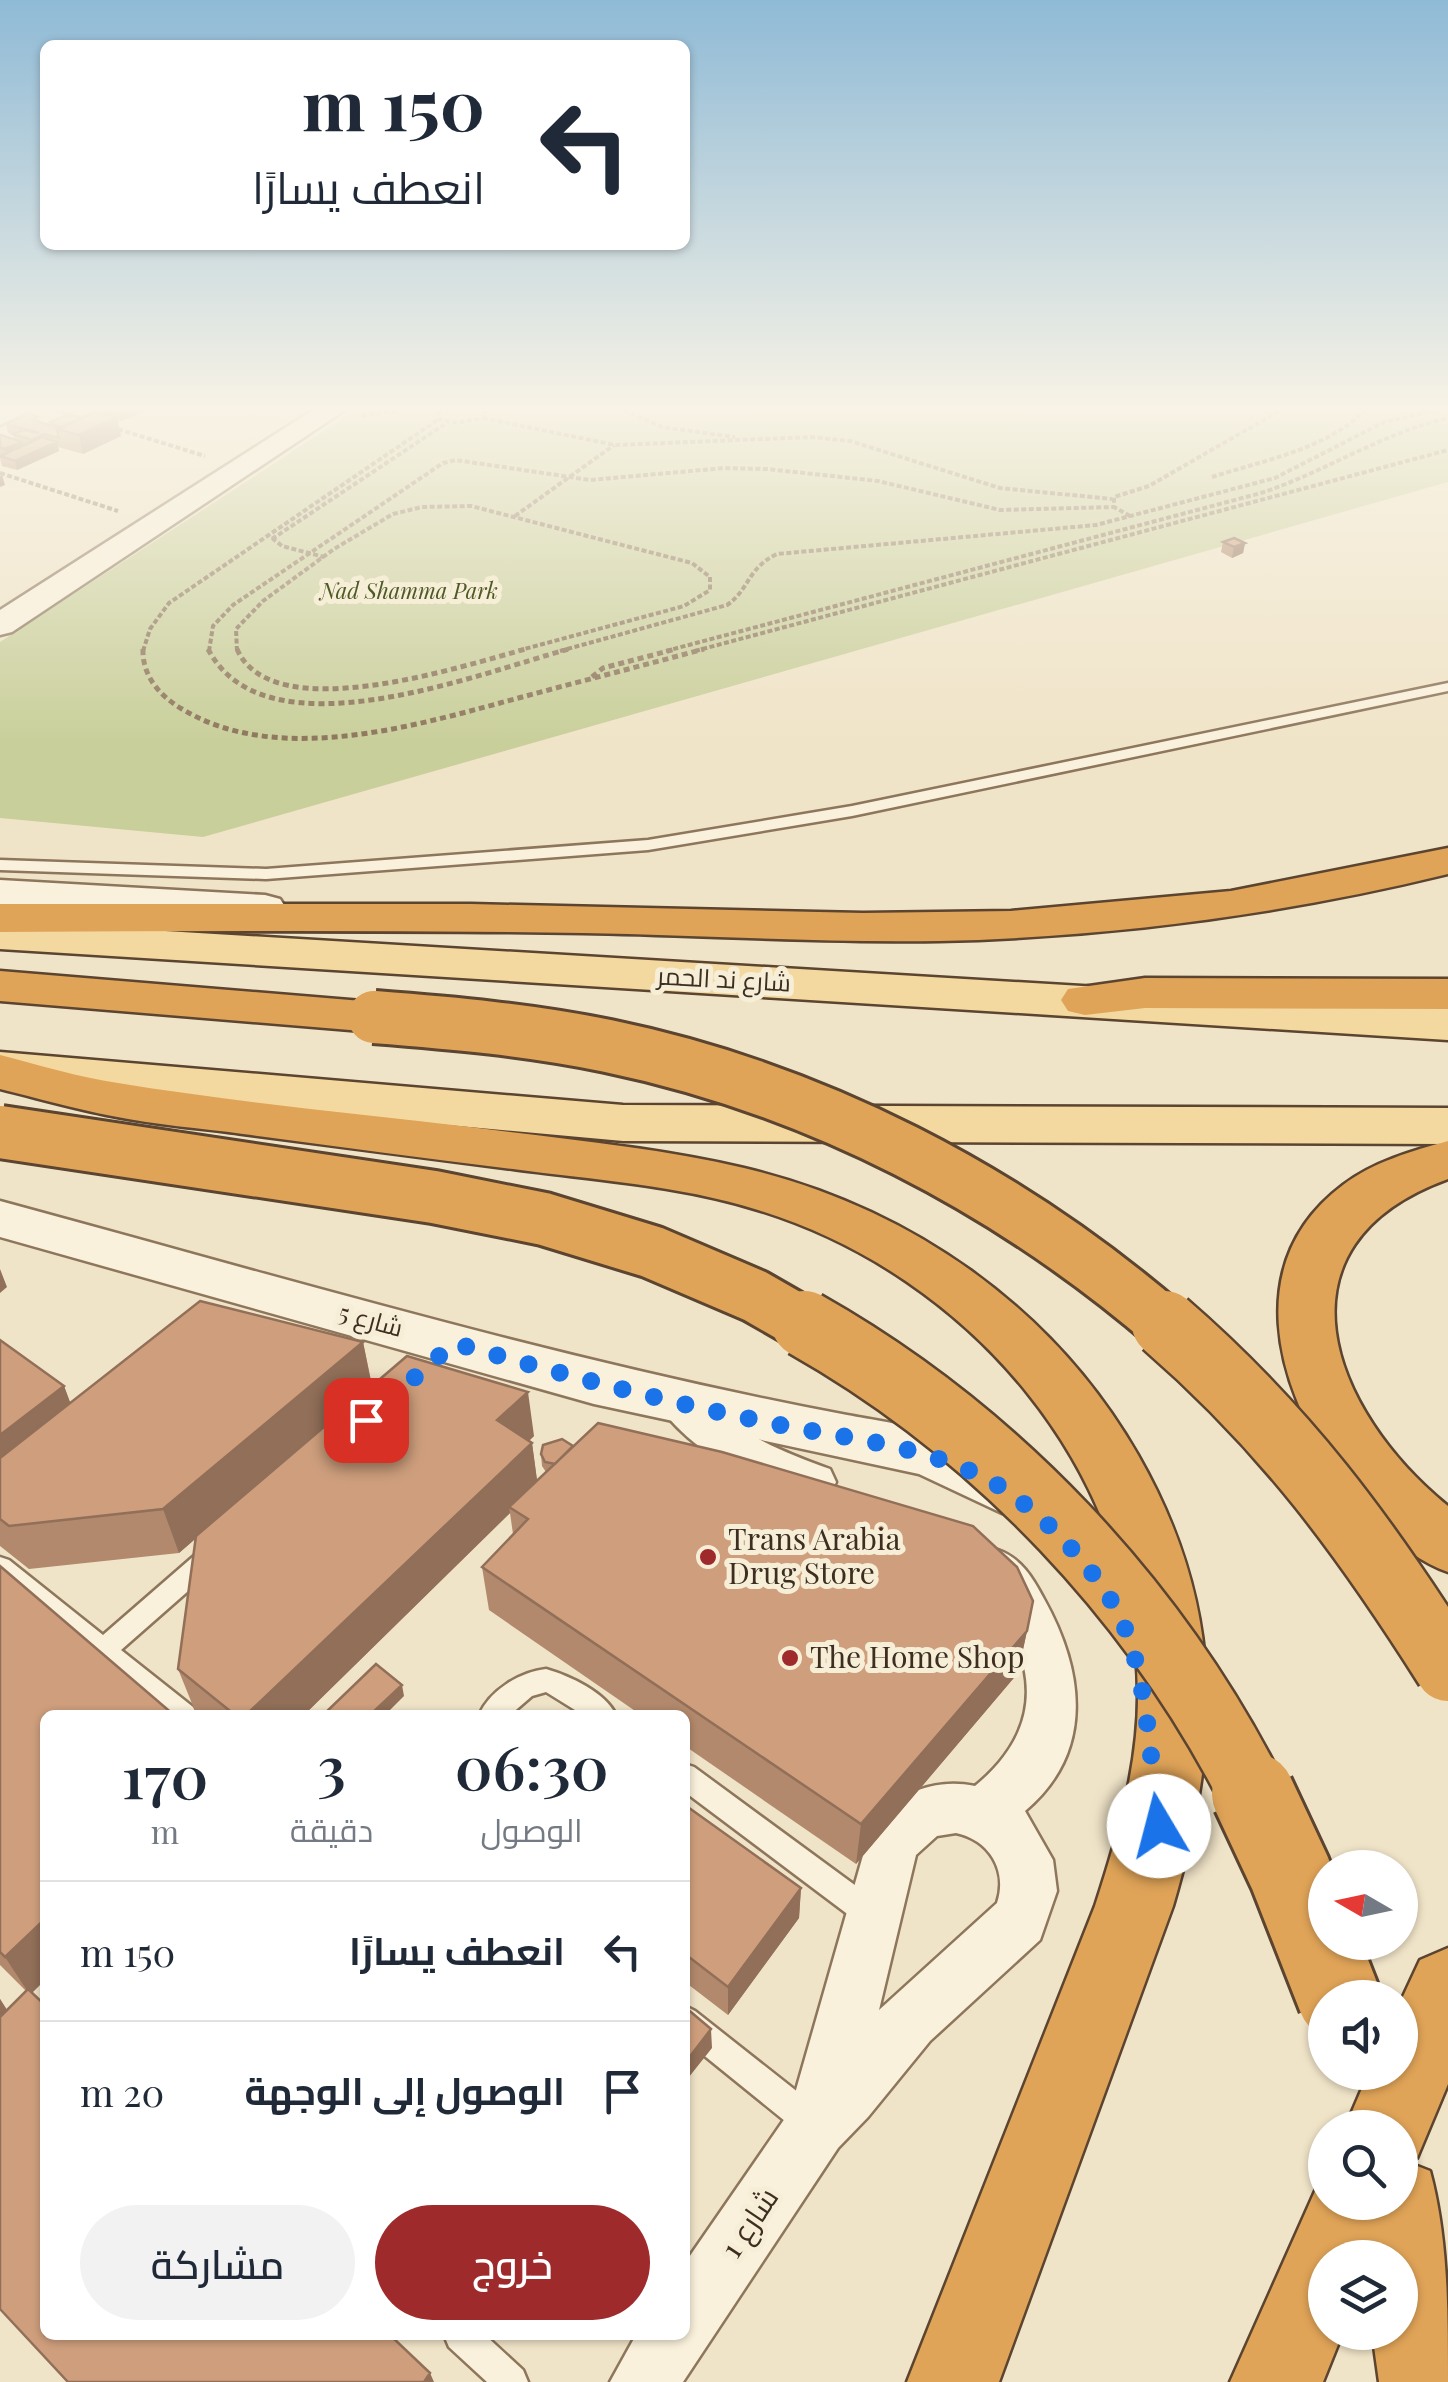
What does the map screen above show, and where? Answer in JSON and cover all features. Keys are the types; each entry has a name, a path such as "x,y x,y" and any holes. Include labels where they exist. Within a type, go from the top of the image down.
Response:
{"highway":[{"path":"0,918 385,916 862,928 1034,923 1259,900 1448,861"},
{"path":"0,986 495,1027 614,1047 730,1078 845,1121 958,1176 1067,1245 1174,1330 1277,1431 1375,1553 1448,1668"},
{"path":"1085,1000 1145,994 1448,994"},
{"path":"0,1070 96,1097 661,1170 728,1182 793,1201 855,1226 914,1258 970,1296 1021,1341 1066,1393 1106,1451 1137,1516 1159,1586 1171,1662 1172,1742 1159,1826 1126,1932 952,2382"},
{"path":"0,1132 445,1200 543,1219 640,1247 718,1278 826,1332 914,1391 1000,1461 1082,1544 1160,1641 1231,1754 1288,1867 1331,1980"},
{"path":"1448,1159 1402,1174 1363,1198 1332,1230 1312,1267 1304,1312 1310,1360 1330,1411 1364,1464 1411,1516 1448,1544"},
{"path":"1395,2110 1448,1988"},
{"path":"1402,2220 1424,2382"},
{"path":"1276,2382 1308,2309"}],"main road":[{"name":"شارع ند الحمر","path":"0,935 1448,1024"},
{"path":"0,1070 623,1122 1448,1126"}],"street":[{"path":"0,602 126,521"},
{"path":"0,624 160,521"},
{"path":"0,892 385,916"},
{"name":"شارع 5","path":"0,1219 439,1356 928,1454 988,1479 1041,1520 1091,1571 1121,1618 1137,1674 1159,1826"},
{"path":"680,1404 723,1443 750,1459 852,1495"},
{"path":"964,1542 999,1572 1027,1610 1045,1652 1052,1696 1047,1742 1032,1770 1011,1794 982,1813"},
{"path":"956,1808 982,1813 1009,1832 1025,1860 1029,1890 1020,1920 909,2020 847,2096 816,2126 891,1842 907,1823 930,1811 956,1808"},
{"name":"شارع 1","path":"690,2313 816,2126"},
{"path":"644,2382 672,2340"}],"lane":[{"path":"0,864 266,874 648,845 872,808 1448,687"},
{"path":"104,1650 235,1535"},
{"path":"0,1567 178,1710"},
{"path":"497,1710 528,1682 550,1680 595,1710"},
{"path":"690,1780 874,1916"},
{"path":"690,2025 816,2126"},
{"path":"467,2340 511,2382"}],"path":[{"path":"288,521 184,591 148,629 142,657 152,684 195,716 251,732 341,737 402,728 1179,521"},
{"path":"272,539 299,521"},
{"path":"359,521 222,615 213,626 208,650 219,671 247,689 289,700 338,704 390,698 727,605 738,598 750,568 776,554 1111,521"},
{"path":"378,521 255,607 236,630 237,653 260,673 300,686 378,686 684,606 710,590 710,578 692,563 530,521"},
{"path":"1139,521 1153,528"},
{"path":"592,678 603,668 1155,521"},
{"path":"272,532 272,539"},
{"path":"272,539 282,546 325,558"}],"green space":[{"name":"Nad Shamma Park","path":"185,521 1311,521 203,837 0,818 0,642"}],"building":[{"path":"1234,538 1245,543 1234,547 1223,542"},
{"path":"200,1301 363,1342 163,1509 9,1526 0,1519 0,1458"},
{"path":"0,1340 64,1386 0,1435"},
{"path":"407,1356 528,1392 497,1420 532,1443 251,1710 229,1710 178,1669 196,1536"},
{"name":"The Home Shop","path":"598,1423 722,1452 973,1526 1017,1567 1033,1601 1027,1631 861,1824 482,1567 528,1519 509,1507"},
{"path":"562,1439 573,1446 555,1464 545,1462 541,1454 543,1445"},
{"path":"0,1566 168,1710 40,1710 40,1924 5,1957 0,1952"},
{"path":"376,1664 402,1685 375,1710 328,1710"},
{"path":"690,1809 801,1888 728,1987 690,1958"},
{"path":"28,1989 40,2000 40,2340 395,2340 430,2373 424,2382 68,2382 0,2309 0,2017"},
{"path":"690,2011 711,2029 690,2056"}],"place":[{"name":"Trans Arabia Drug Store","path":"708,1557"},
{"name":"The Home Shop","path":"790,1658"}],"route":[{"path":"366,1420 454,1343 680,1404 928,1454 988,1479 1041,1520 1091,1571 1121,1618 1137,1674 1159,1826"}]}
